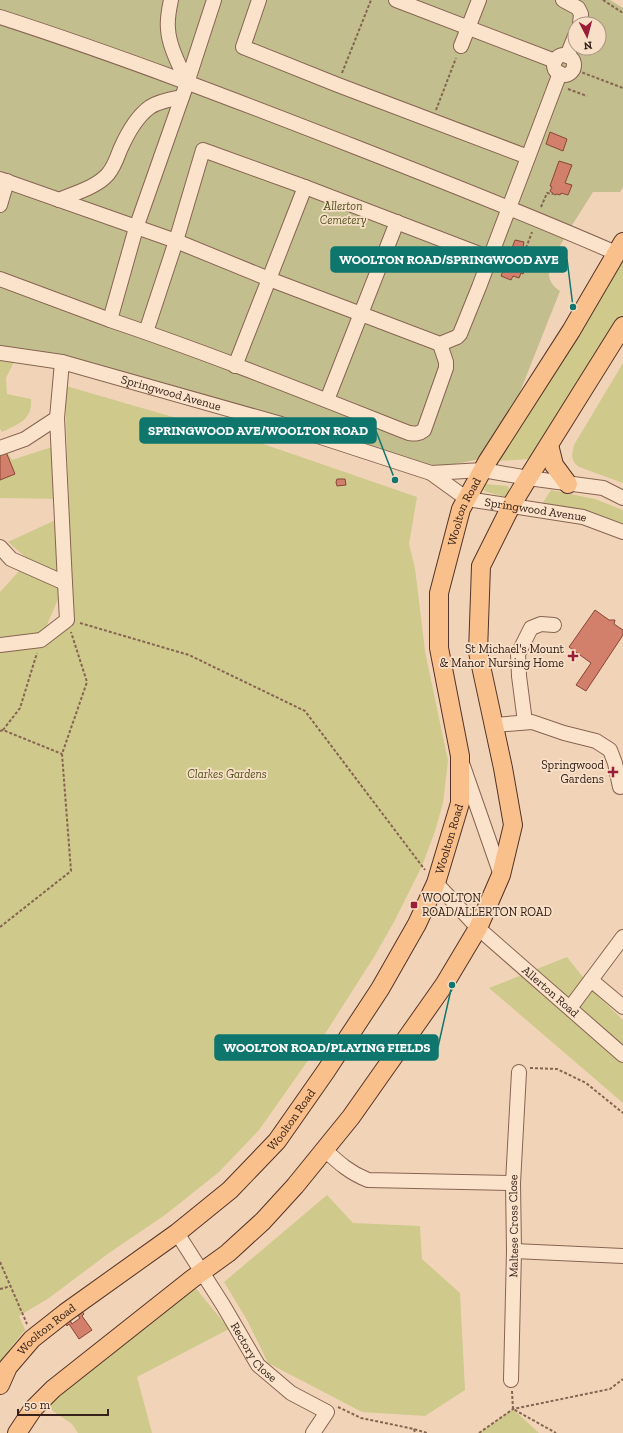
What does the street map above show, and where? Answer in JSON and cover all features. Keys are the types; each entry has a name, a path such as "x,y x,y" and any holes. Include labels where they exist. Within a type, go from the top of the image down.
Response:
{"main road":[{"name":"Woolton Road","path":"0,1385 8,1367 32,1339 65,1313 177,1233 230,1190 277,1141 326,1071 380,989 417,924 436,882 460,803 460,756 439,648 439,593 461,509 483,470 621,250"},
{"path":"17,1433 33,1409 53,1389 228,1253 262,1221 295,1186 351,1117 444,985 478,928 501,875 513,825 494,725 478,652 481,566 511,506 623,326"},
{"path":"549,445 554,465 568,484"}],"street":[{"path":"172,0 168,16 170,41 188,83"},
{"path":"110,320 136,228 188,83 214,0"},
{"path":"259,0 243,47 338,85 528,157"},
{"path":"396,0 468,28 562,69"},
{"path":"461,46 479,0"},
{"path":"563,0 578,8 582,16"},
{"path":"0,17 81,43 188,83 537,219 621,250"},
{"path":"0,205 4,180 176,241 269,279 440,344 457,337 460,334 567,56"},
{"path":"59,200 96,183 107,175 114,165 127,135 138,119 150,107 165,101 182,97"},
{"path":"146,332 176,241 203,150 305,187 490,258"},
{"path":"235,366 305,187"},
{"path":"327,400 397,222"},
{"path":"0,279 327,400 409,433 420,433 424,430 446,368 446,362 440,344"},
{"name":"Springwood Avenue","path":"0,353 62,362 280,424 431,473 467,499 583,517 623,532"},
{"path":"0,644 41,640 67,620 57,418 62,362"},
{"path":"0,448 25,439 57,418"},
{"name":"Springwood Avenue","path":"431,473 483,470 602,488 623,498"},
{"path":"0,547 11,559 65,583"},
{"path":"525,722 519,676 518,654 532,628 541,624 554,626"},
{"path":"494,725 532,722 564,733 596,741 610,750 615,763 620,787"},
{"path":"460,756 501,875"},
{"name":"Allerton Road","path":"436,882 478,928 623,1055"},
{"path":"570,1008 623,937"},
{"path":"591,980 623,1007"},
{"name":"Maltese Cross Close","path":"511,1380 514,1251 513,1183 519,1072"},
{"path":"325,1150 344,1167 356,1175 368,1180 513,1183"},
{"name":"Rectory Close","path":"177,1233 203,1272 258,1365 291,1393 327,1412"},
{"path":"514,1251 623,1256"},
{"path":"313,1433 327,1412"}],"path":[{"path":"338,85 371,0"},
{"path":"603,0 623,13"},
{"path":"432,120 461,46"},
{"path":"562,69 623,88"},
{"path":"562,69 587,96"},
{"path":"526,248 547,193 553,194"},
{"path":"0,927 71,871 62,754 87,682 67,620"},
{"path":"67,620 189,655 305,711 431,878 436,882"},
{"path":"0,731 3,730 20,708 41,640"},
{"path":"3,730 62,754"},
{"path":"519,1072 519,1067 557,1069 586,1083 623,1113"},
{"path":"0,1262 32,1339"},
{"path":"0,1289 10,1286"},
{"path":"479,1433 513,1409 610,1388 623,1379"},
{"path":"511,1380 513,1409"},
{"path":"327,1412 330,1403 361,1418 427,1433"},
{"path":"513,1409 556,1433"},
{"path":"414,1429 415,1433"}],"green space":[{"name":"Allerton Cemetery","path":"0,0 610,0 623,8 623,187 620,192 593,192 554,257 549,274 552,284 560,291 516,402 480,459 432,469 0,347"},
{"path":"623,259 623,316 532,459 495,461"},
{"path":"0,330 26,338 6,378 7,394 31,399 30,412 27,417 19,424 2,432 0,429"},
{"path":"623,363 623,483 579,467 574,462 572,455 574,445"},
{"name":"Clarkes Gardens","path":"66,386 249,439 417,497 409,544 415,568 425,651 448,761 443,803 435,831 422,866 395,920 374,957 307,1062 259,1130 219,1172 165,1215 109,1253 49,1298 19,1316 25,1330 12,1346 0,1366 0,592 29,560 8,542 62,517 65,583 44,632 44,647 73,623"},
{"path":"58,445 61,499 0,498 0,480 14,474 4,447 12,460"},
{"path":"486,484 508,486 510,491 509,496 505,497 484,491"},
{"path":"551,490 595,499 623,510 623,526 542,504"},
{"path":"567,957 598,996 623,1020 623,1103 489,988"},
{"path":"327,1195 353,1223 420,1226 422,1259 460,1293 465,1390 425,1416 362,1412 268,1363 247,1320 224,1282"},
{"path":"194,1286 229,1329 137,1377 152,1433 78,1433 72,1424 44,1405"},
{"path":"513,1409 539,1433 479,1433"}],"building":[{"path":"550,132 567,139 563,151 546,144"},
{"path":"559,161 572,165 565,183 572,185 568,195 561,193 560,195 555,195 550,191 552,187 550,186"},
{"path":"515,240 524,242 523,247 535,251 528,270 525,269 519,278 513,276 511,280 501,276"},
{"path":"4,447 15,474 0,480 0,448"},
{"path":"337,479 345,479 346,485 337,486"},
{"path":"595,610 609,620 615,620 614,624 623,630 623,635 586,691 576,685 591,663 569,647"},
{"path":"82,1311 84,1314 82,1316 92,1330 79,1339 69,1324 67,1326 65,1323 70,1320 72,1324 80,1318 77,1314"}],"place":[{"name":"WOOLTON ROAD/SPRINGWOOD AVE","path":"573,307"},
{"name":"SPRINGWOOD AVE/WOOLTON ROAD","path":"395,480"},
{"name":"St Michael's Mount & Manor Nursing Home","path":"573,656"},
{"name":"Springwood Gardens","path":"613,772"},
{"name":"WOOLTON ROAD/ALLERTON ROAD","path":"414,905"},
{"name":"WOOLTON ROAD/PLAYING FIELDS","path":"452,985"}]}
